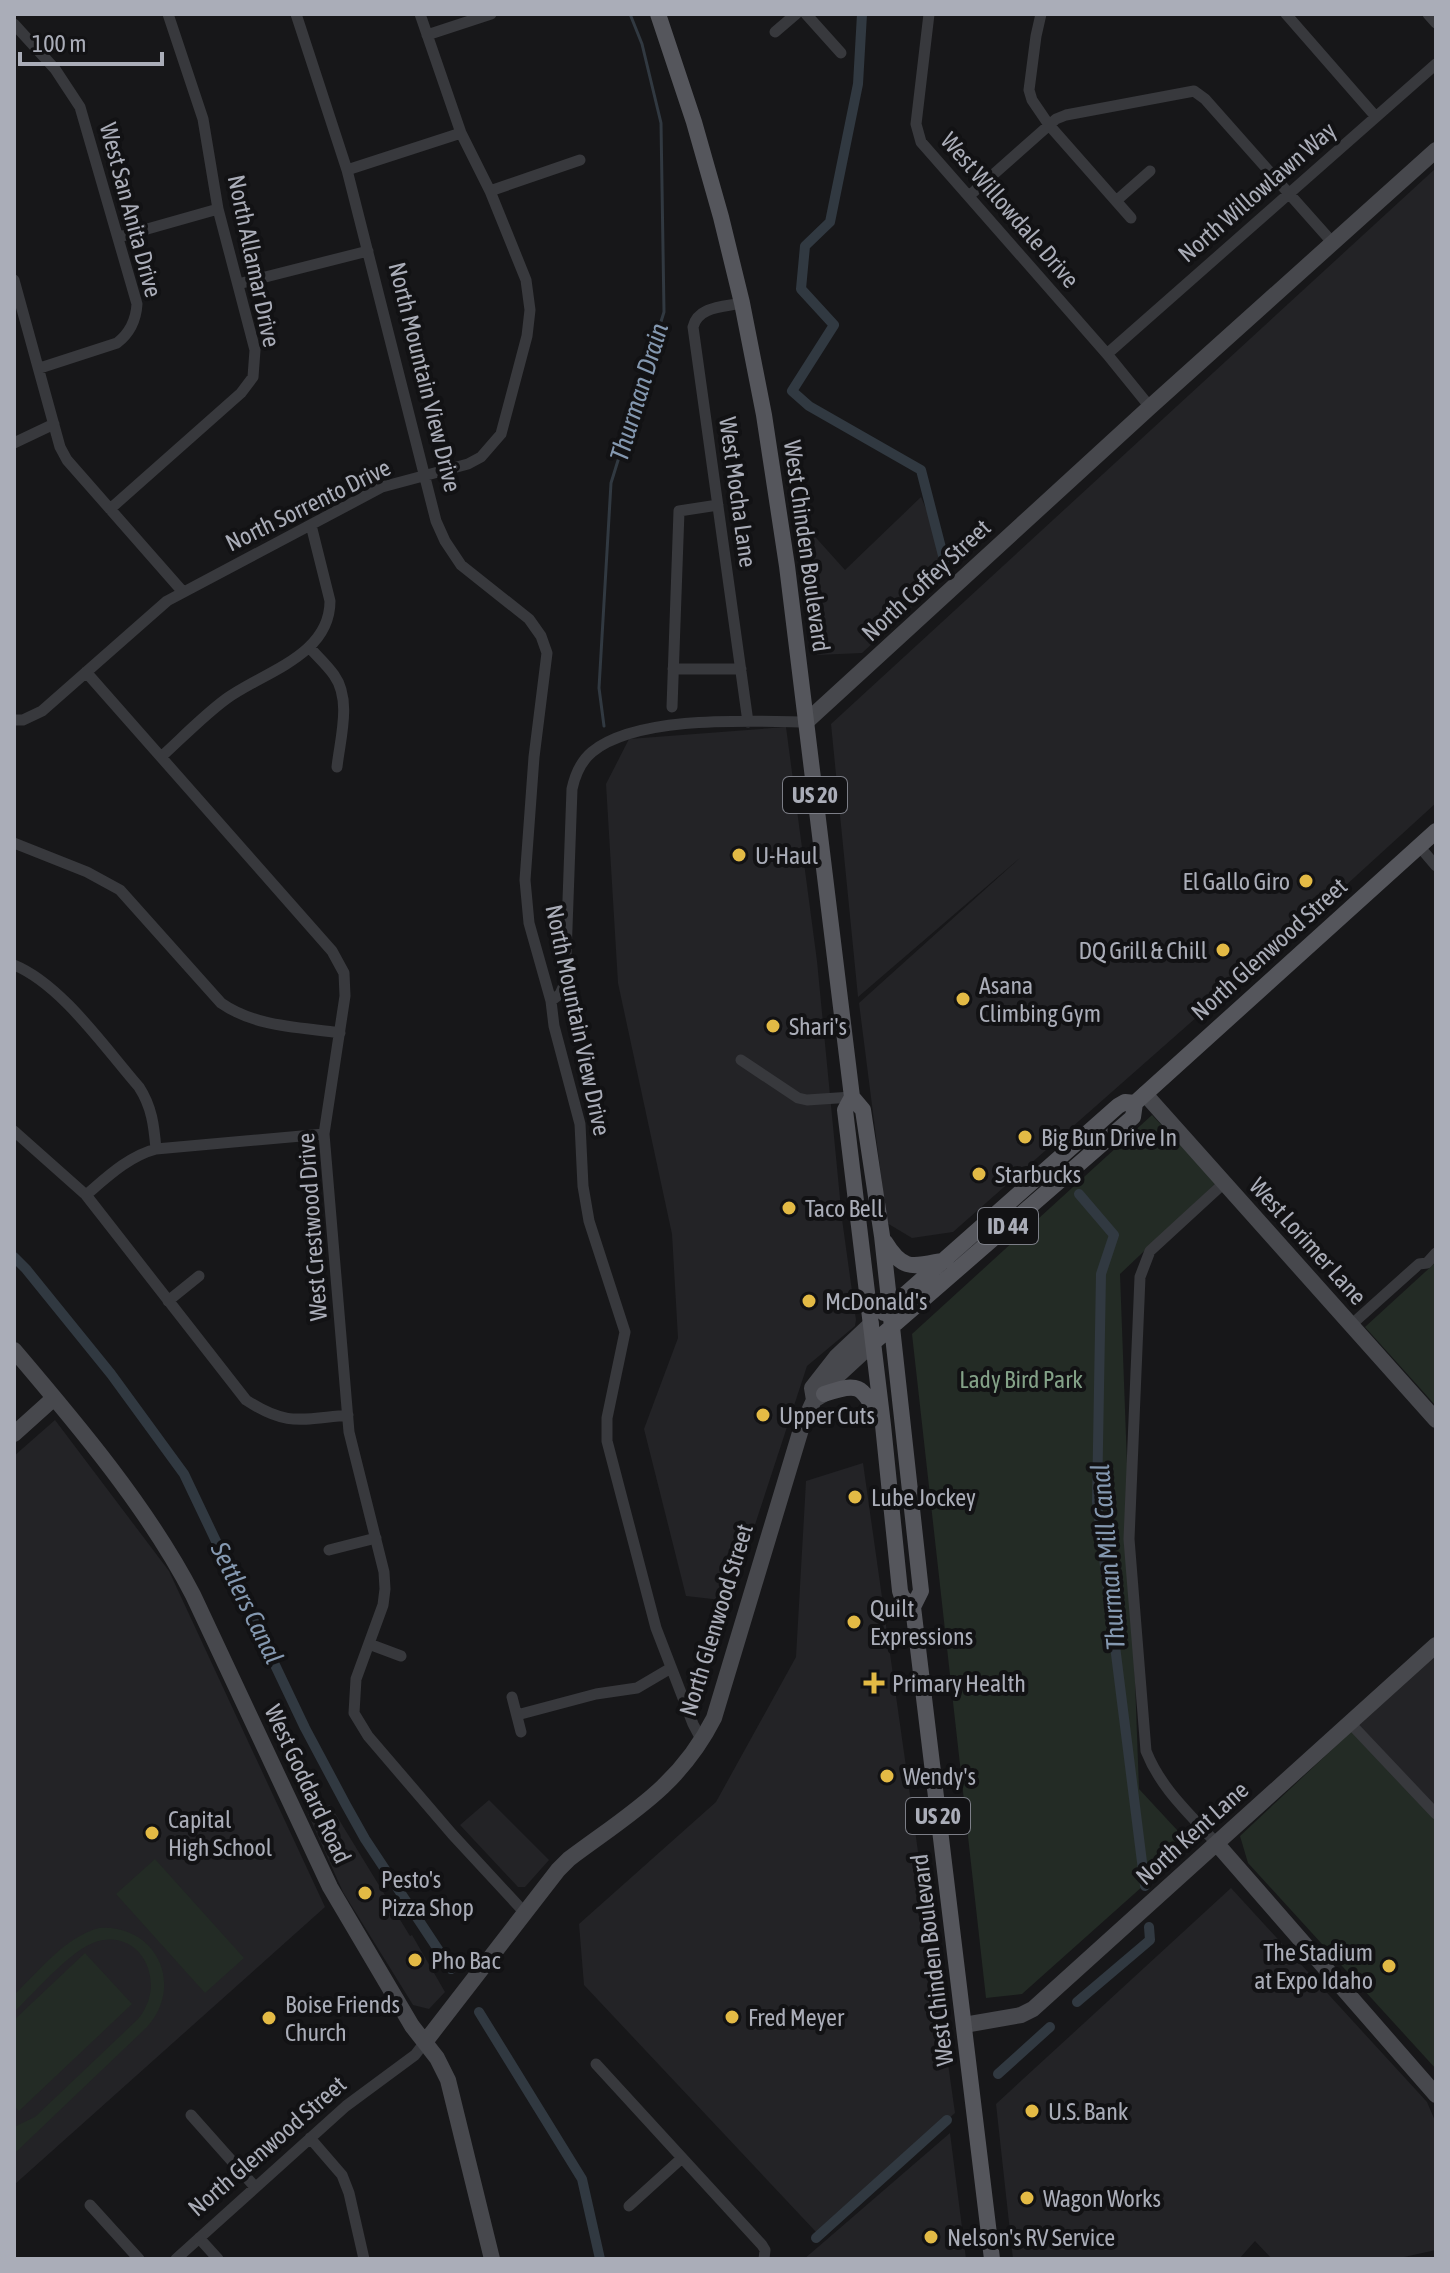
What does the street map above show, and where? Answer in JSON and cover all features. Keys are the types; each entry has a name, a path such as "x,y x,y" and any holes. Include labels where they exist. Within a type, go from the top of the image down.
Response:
{"main road":[{"name":"West Chinden Boulevard","path":"658,14 694,122 742,303 781,518 852,1097 863,1110 882,1236 921,1591 913,1607 992,2259"},
{"name":"North Glenwood Street","path":"873,1343 1133,1117 1140,1099 1436,831"},
{"name":"West Chinden Boulevard","path":"852,1097 845,1110 900,1591 913,1607"},
{"name":"North Glenwood Street","path":"871,1324 948,1260 1118,1106 1140,1099"},
{"path":"882,1236 896,1260 905,1264 948,1260"},
{"path":"819,1397 844,1387 858,1387 865,1392 883,1425"}],"street":[{"name":"North Allamar Drive","path":"110,509 241,393 253,377 255,350 218,209 203,119 168,14"},
{"name":"North Mountain View Drive","path":"296,14 347,170 436,521 461,565 529,619 541,636 547,653 534,757 525,880 529,923 580,1124 583,1186 589,1221 625,1332 609,1407 607,1441 644,1588 671,1668 702,1741"},
{"name":"North Sorrento Drive","path":"14,720 23,720 42,711 167,601 382,487 468,464 492,447 501,434 527,336 530,310 526,280 490,191 461,133 420,14"},
{"path":"427,35 491,14"},
{"path":"775,32 796,14"},
{"path":"806,14 841,53"},
{"name":"West Willowdale Drive","path":"929,14 917,134 1150,407"},
{"path":"1041,14 1029,90 1032,100 1049,125 1131,218"},
{"path":"1286,14 1376,117"},
{"path":"1428,14 1436,23"},
{"name":"West San Anita Drive","path":"14,24 55,69 80,107 137,304 134,322 124,338 108,347 40,368"},
{"name":"North Willowlawn Way","path":"1107,354 1436,64"},
{"path":"969,196 1049,125 1066,115 1194,91 1205,99 1332,242"},
{"path":"347,170 461,133"},
{"name":"North Coffey Street","path":"806,722 1436,150"},
{"path":"490,191 580,160"},
{"path":"1116,201 1150,171"},
{"path":"119,237 218,209"},
{"path":"238,284 368,251"},
{"path":"14,280 60,447 67,460 183,592"},
{"name":"West Mocha Lane","path":"742,303 702,312 694,325 748,722"},
{"path":"14,443 54,424"},
{"path":"672,707 679,511 718,505"},
{"path":"161,757 225,700 281,668 309,647 323,630 330,601 311,525"},
{"path":"309,647 342,690 344,704 337,767"},
{"path":"673,669 741,669"},
{"name":"West Crestwood Drive","path":"86,672 332,951 344,973 345,996 324,1134 349,1432 376,1538 385,1589 383,1605 356,1679 354,1713 359,1724 452,1834 525,1913"},
{"path":"551,1001 560,994 565,983 572,789 580,765 594,750 631,733 673,725 806,722"},
{"path":"14,843 97,877 120,890 221,1003 236,1013 253,1020 340,1033"},
{"path":"1419,846 1436,866"},
{"path":"14,965 39,977 56,993 139,1087 148,1101 153,1118 156,1149"},
{"path":"741,1060 798,1098 852,1097"},
{"name":"West Lorimer Lane","path":"1140,1099 1224,1183 1436,1420"},
{"path":"14,1131 86,1195 246,1400 270,1415 293,1420 348,1415"},
{"path":"86,1195 142,1152 324,1134"},
{"path":"1224,1183 1150,1251 1140,1277 1129,1539 1146,1751 1162,1785 1436,2095"},
{"path":"1351,1325 1419,1264 1427,1263 1436,1253"},
{"path":"168,1301 199,1276"},
{"name":"North Glenwood Street","path":"819,1397 812,1388 822,1372 871,1324"},
{"name":"North Glenwood Street","path":"176,2259 346,2106 415,2055 569,1859 661,1791 684,1767 714,1718 790,1461 819,1397 873,1343"},
{"name":"West Goddard Road","path":"14,1350 171,1552 330,1887 425,2042"},
{"path":"14,1434 54,1398"},
{"path":"329,1550 376,1538"},
{"path":"369,1644 401,1656"},
{"name":"North Kent Lane","path":"964,2025 1021,2015 1033,2009 1436,1645"},
{"path":"517,1715 596,1694 637,1688 671,1668"},
{"path":"512,1697 521,1732"},
{"path":"1350,1723 1436,1814"},
{"path":"425,2042 437,2058 454,2099 492,2259"},
{"path":"596,2064 762,2245 765,2257"},
{"path":"191,2115 255,2187"},
{"path":"310,2138 342,2175 364,2259"},
{"path":"629,2206 682,2158"},
{"path":"90,2205 139,2259"},
{"path":"199,2238 218,2259"}],"shaded area":[{"path":"1436,168 1436,803 953,1232 912,1238 887,1223 859,1003 1021,857 858,997 831,724"},
{"path":"921,497 952,570 862,653 817,655 800,520 845,570"},
{"path":"786,727 817,961 842,1219 856,1320 855,1326 807,1366 730,1601 686,1596 644,1429 678,1338 672,1234 618,983 606,784 629,739"},
{"name":"Capital High School","path":"55,1420 169,1571 325,1907 14,2185 14,1456"},
{"path":"863,1463 955,2113 817,2233 584,1985 579,1924 716,1802 796,1657 806,1481"},
{"path":"1436,1655 1436,1810 1357,1726"},
{"path":"489,1800 549,1860 525,1887 518,1887 460,1825"},
{"path":"330,1805 445,1992 429,2009 413,2005 343,1892 308,1814"},
{"path":"1231,1888 1427,2102 1436,2123 1436,2250 1395,2259 1272,2259 1255,2241 1239,2259 1013,2259 996,2104"},
{"path":"950,2133 966,2259 804,2259 825,2241"}],"green space":[{"name":"Lady Bird Park","path":"1152,1115 1216,1183 1120,1274 1139,1789 1190,1844 1022,1994 986,1998 912,1334"},
{"path":"1436,1262 1436,1406 1365,1327"},
{"name":"The Stadium at Expo Idaho","path":"1355,1728 1436,1812 1436,2069 1248,1863 1240,1836"},
{"path":"155,1859 244,1958 205,1993 116,1894"},
{"path":"99,1928 119,1929 136,1936 149,1946 159,1960 164,1976 164,1993 158,2011 147,2027 14,2154 14,2127 35,2117 138,2019 147,2005 151,1989 145,1961 124,1942 110,1940 93,1943 73,1955 14,2012 14,1995 43,1966 75,1939"},
{"path":"85,1953 132,2004 19,2111 14,2106 14,2020"}],"waterway":[{"name":"Thurman Drain","path":"604,726 599,688 611,483 664,312 661,123 642,44 630,14"},
{"name":"Thurman Mill Canal","path":"862,14 858,84 830,222 805,246 801,289 834,325 792,391 809,406 921,470 947,571"},
{"name":"Thurman Mill Canal","path":"1079,1194 1114,1235 1101,1274 1097,1502 1145,1886"},
{"name":"Settlers Canal","path":"14,1257 111,1374 184,1474 305,1728 346,1805 451,1969"},
{"name":"Thurman Mill Canal","path":"1077,2002 1150,1940 1149,1927"},
{"name":"Settlers Canal","path":"479,2012 582,2179 600,2259"},
{"name":"Thurman Mill Canal","path":"998,2074 1050,2027"},
{"name":"Thurman Mill Canal","path":"816,2238 947,2120"}],"place":[{"name":"U-Haul","path":"739,855"},
{"name":"El Gallo Giro","path":"1306,881"},
{"name":"DQ Grill & Chill","path":"1223,950"},
{"name":"Asana Climbing Gym","path":"963,999"},
{"name":"Shari's","path":"773,1026"},
{"name":"Big Bun Drive In","path":"1025,1137"},
{"name":"Starbucks","path":"979,1174"},
{"name":"Taco Bell","path":"789,1208"},
{"name":"McDonald's","path":"809,1301"},
{"name":"Upper Cuts","path":"763,1415"},
{"name":"Lube Jockey","path":"855,1497"},
{"name":"Quilt Expressions","path":"854,1622"},
{"name":"Primary Health","path":"874,1683"},
{"name":"Wendy's","path":"887,1776"},
{"name":"Capital High School","path":"152,1833"},
{"name":"Pesto's Pizza Shop","path":"365,1893"},
{"name":"Pho Bac","path":"415,1960"},
{"name":"The Stadium at Expo Idaho","path":"1389,1966"},
{"name":"Fred Meyer","path":"732,2017"},
{"name":"Boise Friends Church","path":"269,2018"},
{"name":"U.S. Bank","path":"1032,2111"},
{"name":"Wagon Works","path":"1027,2198"},
{"name":"Nelson's RV Service","path":"931,2237"}]}
